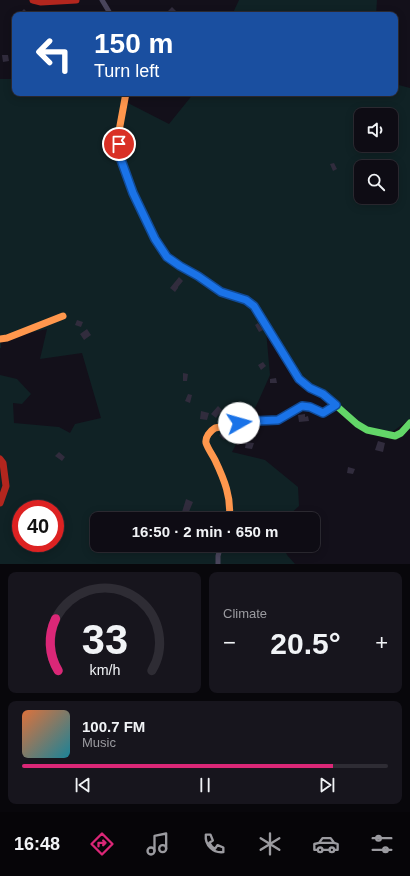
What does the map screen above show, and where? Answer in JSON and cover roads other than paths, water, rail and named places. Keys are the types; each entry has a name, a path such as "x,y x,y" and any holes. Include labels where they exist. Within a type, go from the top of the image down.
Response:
{"street":[{"path":"33,0 41,2 76,0"},
{"path":"102,0 109,12"},
{"path":"125,96 119,131 120,157 133,193 155,239 167,257 221,292 246,300 254,306 299,379 310,388 323,394 357,424 367,430 395,436 401,433 410,422"},
{"path":"0,339 7,338 63,316"},
{"path":"229,512 230,502 228,492 206,442 207,436 211,429 251,421 278,420 302,406 310,407 323,413 336,405"},
{"path":"0,460 3,463 6,486 0,503"},
{"path":"218,564 219,552"}]}
